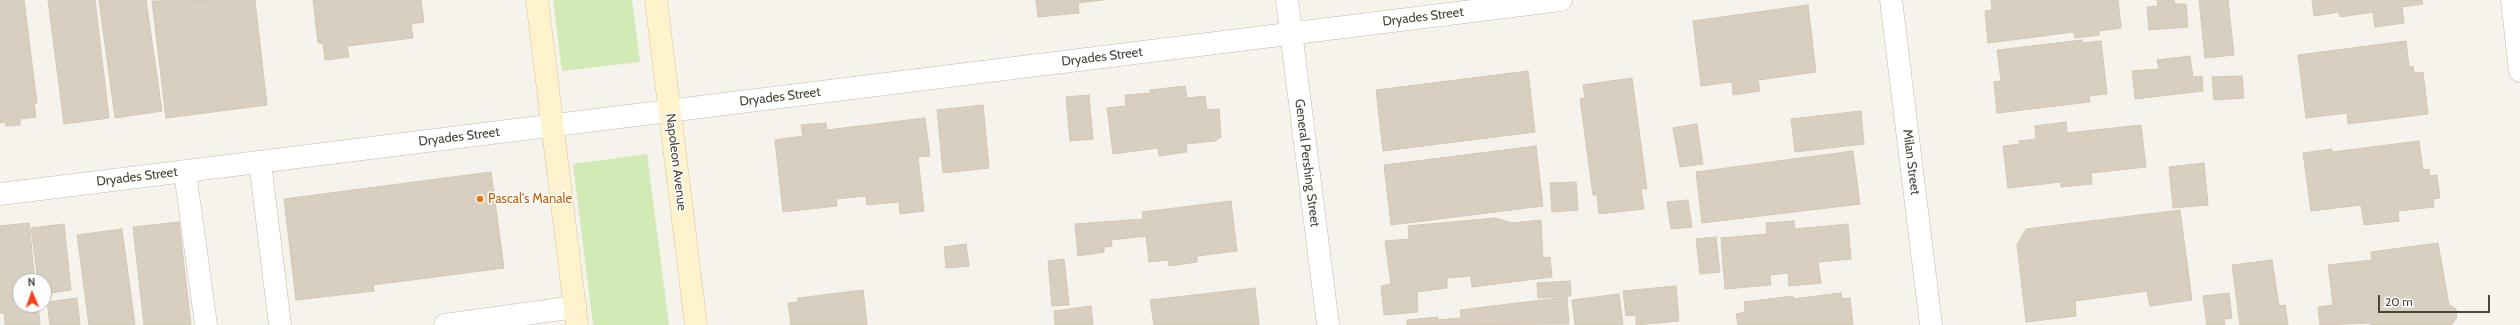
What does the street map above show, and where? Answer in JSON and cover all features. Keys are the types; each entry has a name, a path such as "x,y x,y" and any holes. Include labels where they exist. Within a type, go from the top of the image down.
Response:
{"main road":[{"path":"536,0 576,316"},
{"name":"Napoleon Avenue","path":"656,0 696,325"}],"street":[{"name":"General Pershing Street","path":"1287,0 1328,325"},
{"name":"Dryades Street","path":"0,194 1561,0"},
{"name":"Milan Street","path":"1891,0 1931,325"},
{"path":"2512,0 2520,72"},
{"path":"260,162 280,325"},
{"path":"184,172 206,325"},
{"path":"445,325 576,316"}],"green space":[{"path":"553,0 632,0 640,62 562,71"},
{"path":"647,154 669,325 593,325 573,164"}],"building":[{"path":"0,0 24,0 37,103 34,103 36,117 20,119 20,125 6,126 5,122 0,123"},
{"path":"48,0 95,0 109,118 64,124"},
{"path":"99,0 146,0 162,111 115,118"},
{"path":"255,0 267,105 166,118 152,1"},
{"path":"313,0 421,0 424,22 411,24 413,38 347,46 349,57 325,60 323,43 318,43"},
{"path":"1036,0 1103,0 1078,3 1079,13 1038,17"},
{"path":"1991,0 2118,0 2121,28 2099,31 2099,35 2075,38 2074,32 1988,43 1985,11 1992,10"},
{"path":"2157,0 2174,0 2175,4 2186,4 2188,27 2149,30 2147,7 2158,6"},
{"path":"2199,0 2228,0 2234,55 2205,58"},
{"path":"2312,0 2422,0 2423,4 2402,7 2404,23 2375,27 2373,12 2340,17 2339,12 2314,16"},
{"path":"1808,5 1816,72 1758,80 1760,91 1733,95 1732,82 1701,86 1693,21"},
{"path":"2082,40 2082,43 2101,41 2107,94 2089,96 2090,102 1997,113 1994,82 2001,81 1997,50"},
{"path":"2406,41 2409,67 2413,66 2414,73 2423,72 2428,114 2348,124 2347,113 2306,118 2298,55"},
{"path":"2190,56 2193,77 2202,76 2203,91 2135,99 2132,71 2159,69 2157,60"},
{"path":"1528,71 1535,132 1383,151 1376,90"},
{"path":"2242,76 2244,98 2214,100 2212,77"},
{"path":"1632,78 1647,189 1641,189 1644,209 1599,214 1597,195 1593,195 1580,99 1585,98 1583,85"},
{"path":"1185,86 1187,98 1205,96 1207,110 1219,109 1221,137 1215,141 1186,144 1187,152 1159,156 1158,148 1113,154 1107,108 1126,106 1125,95 1151,93 1150,90"},
{"path":"1089,95 1093,139 1070,141 1066,97"},
{"path":"983,105 989,168 943,173 937,110"},
{"path":"1861,111 1864,144 1795,152 1791,119"},
{"path":"925,118 930,156 918,157 924,211 900,214 899,202 867,205 866,196 836,199 837,206 783,212 775,140 803,136 801,125 826,123 827,130"},
{"path":"2066,122 2067,133 2141,125 2146,167 2091,173 2092,184 2061,187 2061,182 2008,188 2003,146 2020,144 2019,141 2036,139 2035,126"},
{"path":"1697,124 1703,164 1680,167 1673,128"},
{"path":"2419,141 2423,170 2429,169 2430,176 2437,175 2440,198 2433,199 2434,207 2398,211 2399,221 2364,225 2361,205 2311,211 2303,153 2332,149 2332,152"},
{"path":"1536,146 1543,206 1391,225 1384,165"},
{"path":"1853,151 1860,204 1702,223 1696,172"},
{"path":"2204,163 2208,205 2173,208 2169,167"},
{"path":"491,172 504,268 373,285 374,291 296,300 284,199"},
{"path":"1576,182 1578,210 1552,212 1550,183"},
{"path":"1688,200 1692,227 1671,229 1667,202"},
{"path":"1231,201 1237,251 1197,256 1197,262 1169,266 1168,260 1149,262 1146,236 1111,240 1112,246 1104,247 1104,252 1078,256 1075,224 1143,219 1142,212"},
{"path":"2180,210 2192,300 2150,306 2147,291 2075,301 2076,316 2026,322 2017,245 2026,229"},
{"path":"1495,218 1512,223 1541,220 1543,258 1550,257 1552,277 1472,287 1471,276 1447,278 1447,288 1417,292 1418,312 1384,315 1381,286 1391,284 1385,241 1409,239 1408,226"},
{"path":"1794,221 1795,229 1848,224 1851,259 1818,262 1821,283 1789,286 1788,273 1770,275 1771,285 1725,289 1721,238 1767,234 1766,223"},
{"path":"179,222 191,325 144,325 133,227"},
{"path":"29,223 34,273 12,273 12,313 39,313 40,325 5,325 4,313 0,313 0,226"},
{"path":"64,224 71,290 52,293 52,273 37,273 31,228"},
{"path":"122,229 135,325 89,325 77,235"},
{"path":"1716,237 1720,272 1700,274 1696,239"},
{"path":"2438,243 2449,305 2456,309 2457,318 2451,325 2371,325 2371,323 2320,325 2318,307 2333,305 2328,265 2372,260 2371,252"},
{"path":"966,244 969,266 946,268 944,247"},
{"path":"1064,259 1069,305 1052,306 1048,261"},
{"path":"2272,260 2279,306 2285,305 2288,325 2240,325 2232,265"},
{"path":"1570,281 1571,296 1538,298 1537,283"},
{"path":"1676,286 1679,321 1636,325 1636,315 1626,316 1623,291"},
{"path":"1255,288 1259,325 1154,325 1150,300"},
{"path":"863,290 867,325 791,325 788,303 798,302 798,298"},
{"path":"1841,293 1842,299 1850,298 1853,325 1738,325 1736,314 1745,312 1744,302 1793,296 1793,299"},
{"path":"2229,293 2232,318 2224,319 2225,325 2207,325 2203,296"},
{"path":"1619,294 1623,325 1575,325 1572,300"},
{"path":"1567,297 1569,324 1407,325 1407,320 1438,317 1438,320 1461,318 1460,310"},
{"path":"77,298 80,325 50,325 48,313 52,313 52,301"},
{"path":"1091,306 1093,325 1055,325 1054,311"}],"place":[{"name":"Pascal's Manale","path":"480,199"}]}
